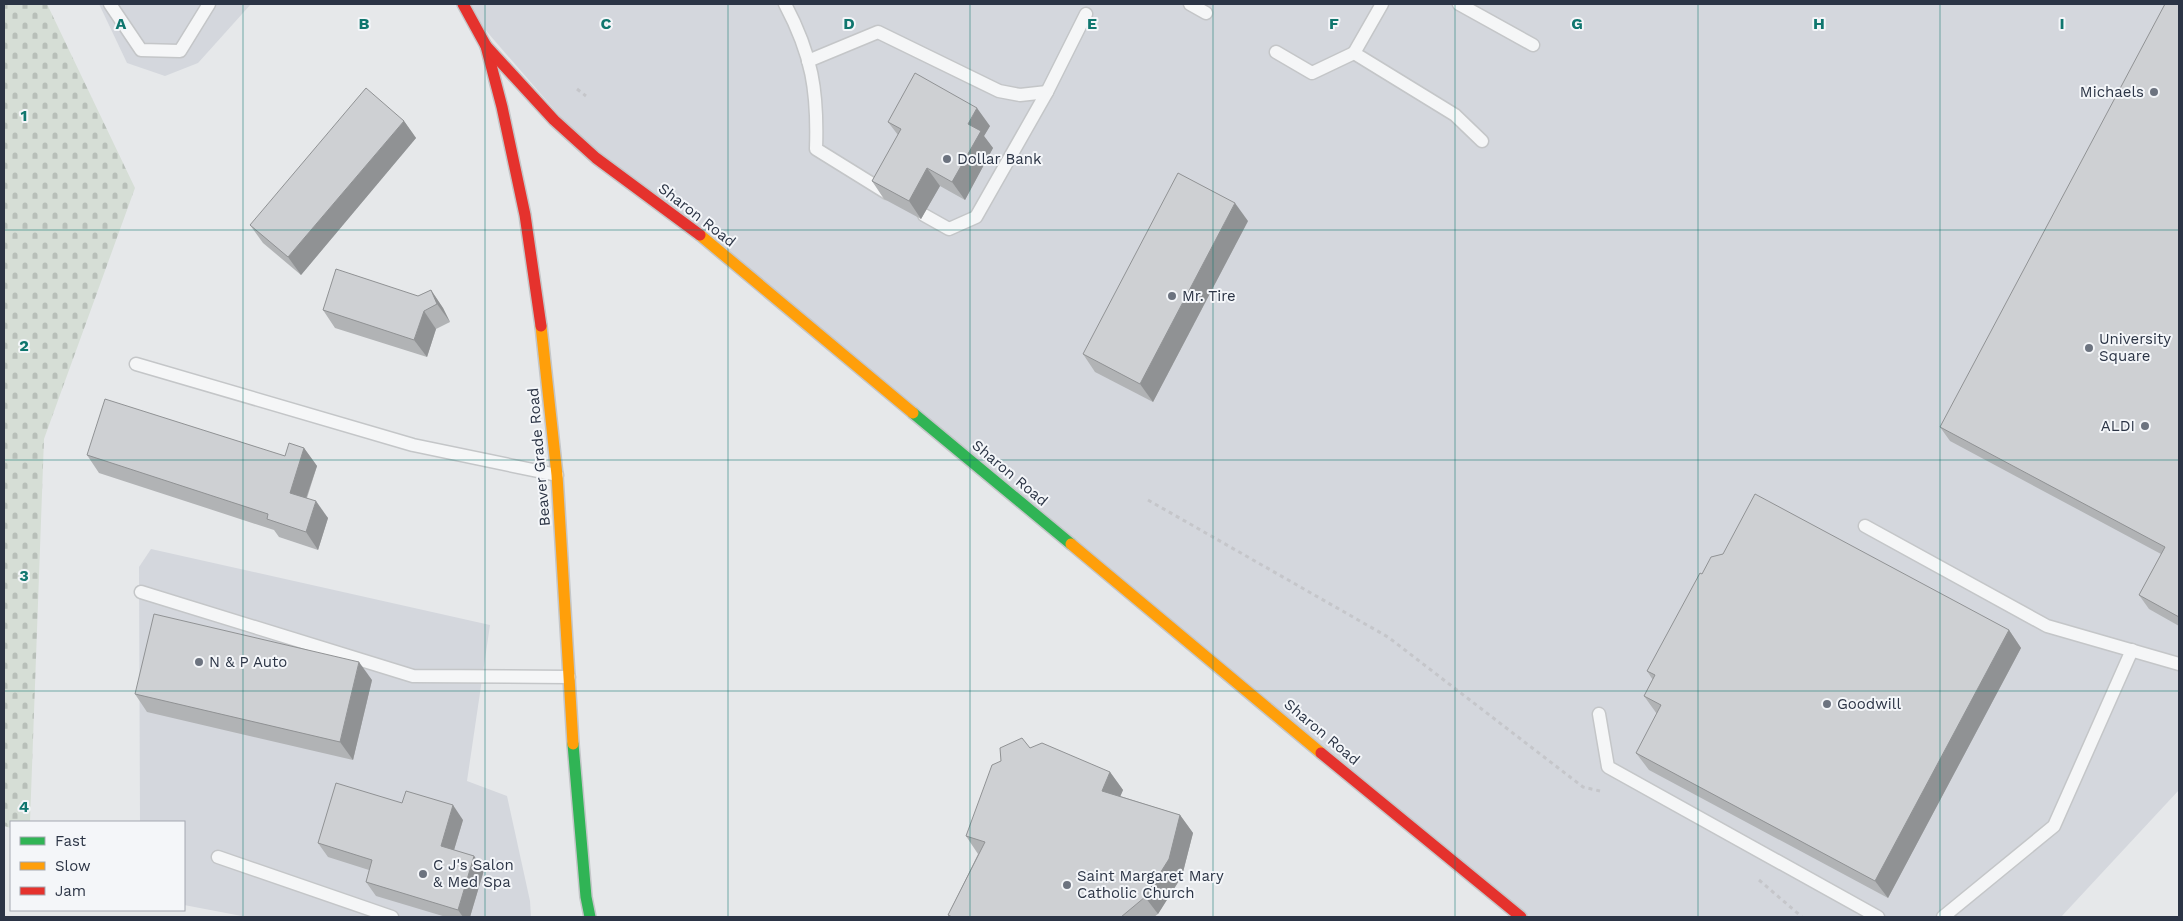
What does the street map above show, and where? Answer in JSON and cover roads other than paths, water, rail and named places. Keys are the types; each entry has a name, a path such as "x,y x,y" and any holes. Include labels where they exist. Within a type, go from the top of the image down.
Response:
{"street":[{"name":"Beaver Grade Road","path":"463,4 486,46 502,107 525,215 543,341 557,475 568,677 586,897 590,917"},
{"name":"Sharon Road","path":"486,46 554,120 596,158 698,233 1460,869 1521,917"}],"lane":[{"path":"110,4 141,50 180,51 209,4"},
{"path":"785,4 798,28 808,61 817,108 816,149 887,193"},
{"path":"1190,4 1206,13"},
{"path":"1276,52 1312,72 1354,53 1382,4"},
{"path":"1459,4 1533,44"},
{"path":"924,215 949,229 976,217 1047,92 1086,14"},
{"path":"808,61 878,32 999,91 1020,95 1047,92"},
{"path":"1354,53 1455,115 1482,141"},
{"path":"136,364 413,445 557,475"},
{"path":"1865,526 2047,626 2179,664"},
{"path":"141,592 413,676 568,677"},
{"path":"1943,917 2054,826 2132,650"},
{"path":"1599,714 1608,767 1878,917"},
{"path":"218,857 392,917"}],"place":[{"name":"Michaels","path":"2154,92"},
{"name":"Dollar Bank","path":"947,159"},
{"name":"Mr. Tire","path":"1172,296"},
{"name":"University Square","path":"2089,348"},
{"name":"ALDI","path":"2145,426"},
{"name":"N & P Auto","path":"199,662"},
{"name":"Goodwill","path":"1827,704"},
{"name":"C J's Salon & Med Spa","path":"423,874"},
{"name":"Saint Margaret Mary Catholic Church","path":"1067,885"}]}
